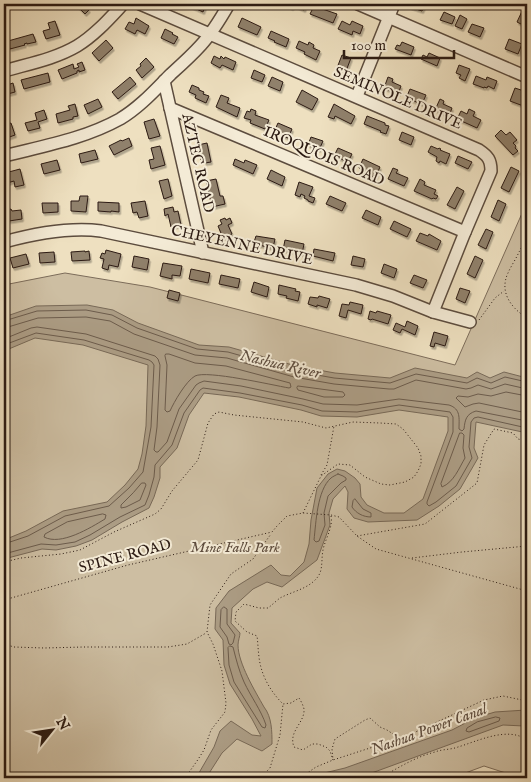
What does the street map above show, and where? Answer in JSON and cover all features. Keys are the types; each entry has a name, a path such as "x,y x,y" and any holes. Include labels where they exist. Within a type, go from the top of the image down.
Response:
{"street":[{"path":"4,71 63,53 78,45 106,22 123,4"},
{"name":"SEMINOLE DRIVE","path":"140,4 356,96 486,154 491,161 491,170 433,312"},
{"path":"4,156 72,139 120,119 135,109 202,45 229,4"},
{"path":"358,4 527,75"},
{"path":"356,96 394,4"},
{"name":"AZTEC ROAD","path":"164,81 203,252"},
{"name":"IROQUOIS ROAD","path":"170,108 465,232"},
{"name":"CHEYENNE DRIVE","path":"4,242 44,234 87,230 100,231 356,285 385,293 433,312 470,322"}],"path":[{"path":"527,234 505,282 508,299 514,308 527,318"},
{"path":"470,322 480,320 495,298 505,290"},
{"path":"4,562 80,550 114,532 155,514 161,509 172,491 198,460 208,422 214,414 219,412 303,422 326,428 354,422 396,424 403,429 418,448 421,456 421,464 414,476 405,482 390,485 381,484 365,477 350,465 338,464 321,476"},
{"path":"303,514 327,465 334,426"},
{"path":"357,536 425,524 433,518 477,483 484,445 494,429 513,433 518,439 527,441"},
{"name":"SPINE ROAD","path":"4,600 128,565 272,532 287,516 303,514 331,515"},
{"path":"260,778 270,768 280,735 283,704 266,681 259,657 257,636 247,632 235,621 236,612 244,604 268,608 281,598 314,582 320,574 322,552 330,532 331,515 339,517 357,536 376,549 527,591"},
{"path":"185,778 204,750 211,730 226,712 222,671 213,644 207,633 210,605 230,574 253,559 272,532"},
{"path":"411,559 527,546"},
{"path":"4,644 14,647 44,648 168,646 187,644 207,633"},
{"path":"300,778 316,767 408,736 484,700 503,696 527,701"},
{"path":"283,704 291,704 299,698 304,707 303,714 293,733 292,742 294,747 303,750 312,744 318,744 330,751 333,760"},
{"path":"333,760 332,749 335,738 370,718 380,727 399,738"},
{"path":"380,778 410,761 436,751 457,748 473,741 504,734 515,734 527,740"},
{"path":"4,772 19,778"}],"green space":[{"name":"Mine Falls Park","path":"527,202 527,778 521,778 484,766 452,778 4,778 4,285 65,273 150,287 455,365"}],"water":[{"name":"Nashua River","path":"87,305 113,310 138,323 199,345 229,347 296,366 335,373 390,378 415,368 467,378 477,372 490,378 504,372 527,378 527,433 476,422 474,448 478,458 460,489 439,506 417,520 368,522 354,518 347,509 348,492 345,486 333,499 329,513 330,525 317,560 282,587 267,582 253,589 232,608 231,623 240,633 238,645 241,660 252,685 269,715 272,744 262,751 237,739 222,753 206,778 196,778 214,747 220,731 231,721 252,735 261,736 230,684 224,665 223,640 215,629 216,608 229,591 271,565 281,575 290,576 304,562 309,544 317,488 328,474 337,469 345,471 360,484 361,497 367,505 384,513 404,513 423,499 448,431 448,417 399,410 357,417 321,416 239,397 204,393 189,415 177,448 160,467 160,478 149,508 92,540 76,546 56,550 42,549 4,559 4,540 26,531 63,511 107,502 138,469 146,426 148,365 83,345 35,338 4,351 4,317 36,306"},
{"path":"526,710 527,728 524,726 503,725 358,778 314,778 320,774 345,768 452,730 475,718 495,712"}],"building":[{"path":"75,4 89,4 86,7 89,10 85,14"},
{"path":"193,4 206,4 203,12 192,7"},
{"path":"283,4 306,4 304,10 293,5 292,8"},
{"path":"411,4 425,4 422,11 410,7"},
{"path":"314,6 337,14 333,23 310,14"},
{"path":"527,7 525,26 517,22 523,9 526,11"},
{"path":"444,12 455,17 452,24 440,20"},
{"path":"460,15 467,19 462,29 455,26"},
{"path":"136,18 149,26 145,34 137,30 135,34 125,29 129,22 134,24"},
{"path":"242,18 261,27 257,35 238,27"},
{"path":"55,21 60,35 46,39 43,31 50,29 48,23"},
{"path":"342,21 350,25 352,21 363,26 360,34 353,31 352,35 338,29"},
{"path":"472,24 484,28 480,37 468,32"},
{"path":"165,29 178,37 174,44 161,38"},
{"path":"271,31 289,39 286,47 268,38"},
{"path":"33,34 36,42 10,49 8,41"},
{"path":"509,39 522,44 518,54 505,49"},
{"path":"106,40 113,48 99,61 92,53"},
{"path":"299,41 308,45 309,42 314,45 313,48 320,51 316,60 296,48"},
{"path":"402,42 414,47 411,55 395,49"},
{"path":"429,53 440,58 437,66 421,59 423,55 427,57"},
{"path":"342,55 351,58 346,71 337,68"},
{"path":"214,56 220,59 221,56 224,59 225,57 236,62 233,70 222,65 220,68 211,63"},
{"path":"146,58 154,67 142,78 136,70"},
{"path":"82,62 85,70 79,72 79,70 77,73 62,79 58,70 73,64 74,69 79,67 77,64"},
{"path":"459,65 470,69 465,81 459,78 461,75 456,73"},
{"path":"254,70 265,75 262,82 251,78"},
{"path":"48,73 50,82 24,89 21,80"},
{"path":"476,76 486,80 487,77 497,81 494,89 488,86 484,88 473,84"},
{"path":"130,77 136,84 118,99 112,92"},
{"path":"272,77 283,82 280,91 268,86"},
{"path":"388,77 393,79 392,82 401,86 398,94 384,88"},
{"path":"13,83 15,92 4,95 4,86"},
{"path":"192,85 204,92 203,94 209,96 206,103 195,98 196,95 189,92"},
{"path":"515,88 527,92 525,95 527,96 526,107 510,101"},
{"path":"410,89 426,95 422,104 411,100 412,98 407,96"},
{"path":"302,90 318,99 312,110 296,102"},
{"path":"221,95 229,98 227,103 240,108 237,117 216,107"},
{"path":"98,99 102,107 88,114 84,105"},
{"path":"440,99 444,101 443,104 452,108 449,116 435,110"},
{"path":"75,104 78,116 58,123 56,114 70,110 68,106"},
{"path":"334,104 355,116 351,124 335,116 334,119 328,117"},
{"path":"251,109 256,111 255,115 269,120 265,129 250,123 251,120 244,118 247,111 250,112"},
{"path":"469,109 475,112 473,116 481,120 477,128 457,119 461,111 467,114"},
{"path":"44,110 47,119 38,122 40,128 28,131 25,123 37,120 35,113"},
{"path":"367,116 389,126 386,134 364,124"},
{"path":"154,119 160,136 149,139 144,122"},
{"path":"11,123 15,135 4,139 4,125"},
{"path":"278,123 292,129 288,138 274,132"},
{"path":"501,130 506,135 510,132 517,140 513,143 518,151 513,155 495,136"},
{"path":"402,132 414,137 411,145 399,140"},
{"path":"311,137 323,141 319,150 308,145"},
{"path":"129,138 132,146 114,155 109,146"},
{"path":"207,143 211,162 205,163 204,159 201,160 198,145"},
{"path":"160,146 165,165 151,169 149,160 154,159 151,148"},
{"path":"431,146 450,154 446,164 436,161 437,157 428,152"},
{"path":"338,148 352,154 348,162 334,156"},
{"path":"95,150 98,159 81,163 79,154"},
{"path":"458,156 472,162 468,169 455,163"},
{"path":"235,159 244,163 245,160 257,165 253,174 233,165"},
{"path":"363,159 380,167 375,178 362,172 363,170 359,168"},
{"path":"57,160 60,170 44,174 41,164"},
{"path":"511,167 519,171 509,192 501,188"},
{"path":"393,168 398,170 396,173 408,178 404,186 388,179"},
{"path":"20,169 24,185 15,187 14,181 7,183 5,173"},
{"path":"271,170 285,177 282,186 267,179"},
{"path":"168,179 172,196 164,199 159,181"},
{"path":"216,179 220,196 223,196 225,204 212,207 206,181"},
{"path":"420,179 425,182 424,185 436,190 434,194 438,196 436,199 414,191"},
{"path":"299,182 313,187 309,196 315,198 313,203 301,194 300,197 295,195"},
{"path":"457,187 464,191 455,209 447,205"},
{"path":"80,196 88,196 86,212 71,211 71,201 79,201"},
{"path":"330,196 346,203 342,211 326,204"},
{"path":"498,200 506,204 499,221 491,217"},
{"path":"145,201 148,216 139,218 137,212 133,213 131,203"},
{"path":"98,202 119,203 119,212 98,211"},
{"path":"42,203 58,203 58,212 43,213"},
{"path":"173,207 174,212 178,211 181,225 171,227 168,214 165,216 164,209"},
{"path":"11,209 12,211 21,210 22,219 9,221 7,210"},
{"path":"366,210 381,217 378,225 362,218"},
{"path":"225,218 226,220 230,218 232,223 228,225 232,234 223,238 218,226 222,224 220,220"},
{"path":"394,221 411,229 407,237 390,229"},
{"path":"486,229 493,232 486,249 478,245"},
{"path":"420,233 428,236 429,234 441,241 437,250 416,241"},
{"path":"256,236 275,239 273,248 258,245 258,243 254,242"},
{"path":"285,240 304,244 302,254 283,250"},
{"path":"314,249 335,253 333,261 313,256"},
{"path":"106,250 121,254 118,267 109,265 108,270 102,268 104,259 100,258 102,253 105,254"},
{"path":"89,251 90,260 72,261 71,252"},
{"path":"54,252 55,262 40,263 39,253"},
{"path":"26,254 29,264 13,268 10,258"},
{"path":"134,256 149,259 147,270 132,267"},
{"path":"353,256 365,259 363,267 351,265"},
{"path":"475,256 483,260 475,278 467,274"},
{"path":"163,263 182,266 180,276 172,275 172,279 160,276"},
{"path":"384,264 397,269 394,278 381,273"},
{"path":"191,269 210,273 208,283 189,279"},
{"path":"221,275 240,279 238,288 219,284"},
{"path":"414,275 427,280 423,288 410,283"},
{"path":"254,282 269,287 267,297 251,292"},
{"path":"279,285 296,289 295,291 300,292 298,301 278,294"},
{"path":"460,288 470,291 465,303 456,299"},
{"path":"169,290 180,293 178,301 167,298"},
{"path":"319,296 330,299 327,308 308,304 310,297 318,298"},
{"path":"350,302 363,305 361,314 348,310 346,318 339,316 342,304 349,305"},
{"path":"370,311 391,315 388,324 368,319"},
{"path":"407,321 418,326 415,335 402,329 400,333 393,330 396,323 405,327"},
{"path":"434,332 448,336 445,346 435,343 434,347 430,346"}],"water label":[{"name":"Nashua Power Canal","path":"429,730"}]}
